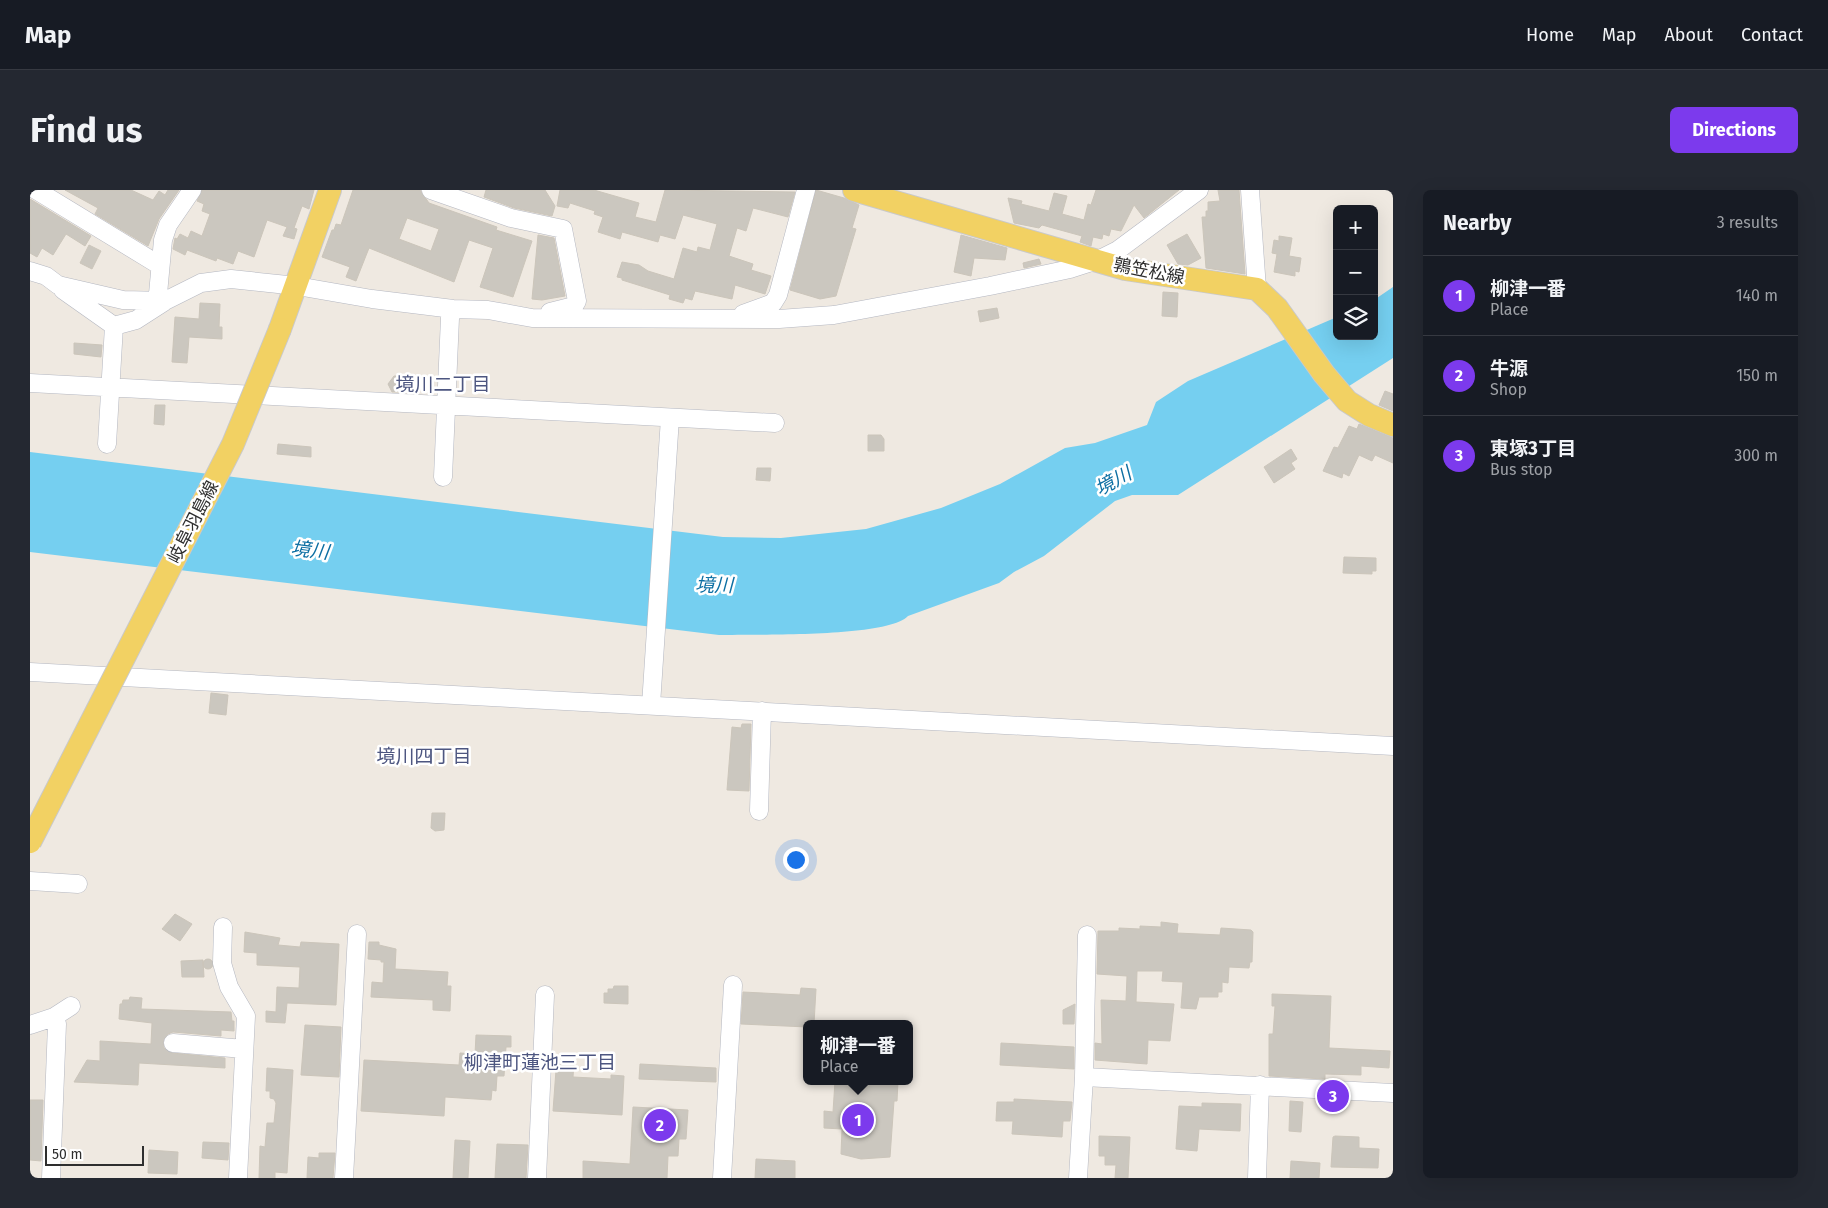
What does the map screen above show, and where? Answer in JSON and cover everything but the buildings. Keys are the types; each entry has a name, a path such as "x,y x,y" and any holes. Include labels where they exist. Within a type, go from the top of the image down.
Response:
{"main road":[{"name":"岐阜羽島線","path":"30,842 233,444 297,286 330,190"},
{"name":"鶉笠松線","path":"854,190 1125,269 1257,289"},
{"path":"1257,289 1277,308 1324,374 1348,401 1369,415 1393,424"}],"street":[{"path":"36,190 160,265"},
{"path":"160,301 158,294 163,240 168,225 192,190"},
{"path":"432,190 511,218 563,229 577,301 574,306 560,311 536,314 532,318"},
{"path":"735,318 773,303 778,295 806,190"},
{"path":"114,326 136,320 160,301 201,283 231,279 297,286 372,299 453,309 488,310 532,318 780,319 834,315 1070,269 1098,260 1118,250 1199,190"},
{"path":"1250,190 1257,289"},
{"path":"30,271 46,276 114,326"},
{"path":"30,278 123,300 160,301"},
{"path":"443,477 450,318 453,309"},
{"path":"107,444 114,326"},
{"path":"30,383 775,423"},
{"path":"651,705 670,418"},
{"path":"30,672 1393,746"},
{"path":"759,811 762,711"},
{"path":"30,881 78,884"},
{"path":"223,927 222,963 229,987 246,1016 238,1178"},
{"path":"344,1178 357,934"},
{"path":"1078,1178 1084,1076 1087,935"},
{"path":"722,1178 733,985"},
{"path":"536,1178 545,995"},
{"path":"30,1024 54,1017 71,1006"},
{"path":"52,1178 57,1024 54,1017"},
{"path":"173,1043 244,1049"},
{"path":"1084,1076 1393,1093"},
{"path":"1256,1178 1260,1085"}],"water":[{"name":"境川","path":"1393,287 1393,358 1178,495 1132,495 1115,501 1044,556 1014,572 999,583 908,616 895,623 875,628 819,633 719,635 30,552 30,452 723,537 781,538 866,529 941,508 1000,484 1065,448 1095,443 1147,425 1156,402 1188,381 1333,319 1333,340 1378,340 1378,297"}],"place":[{"name":"東塚3丁目","path":"1333,1096"},
{"name":"柳津一番","path":"858,1120"},
{"name":"牛源","path":"660,1125"}],"district":[{"name":"境川二丁目","path":"443,384"},
{"name":"境川四丁目","path":"424,756"},
{"name":"柳津町蓮池三丁目","path":"540,1062"}]}
